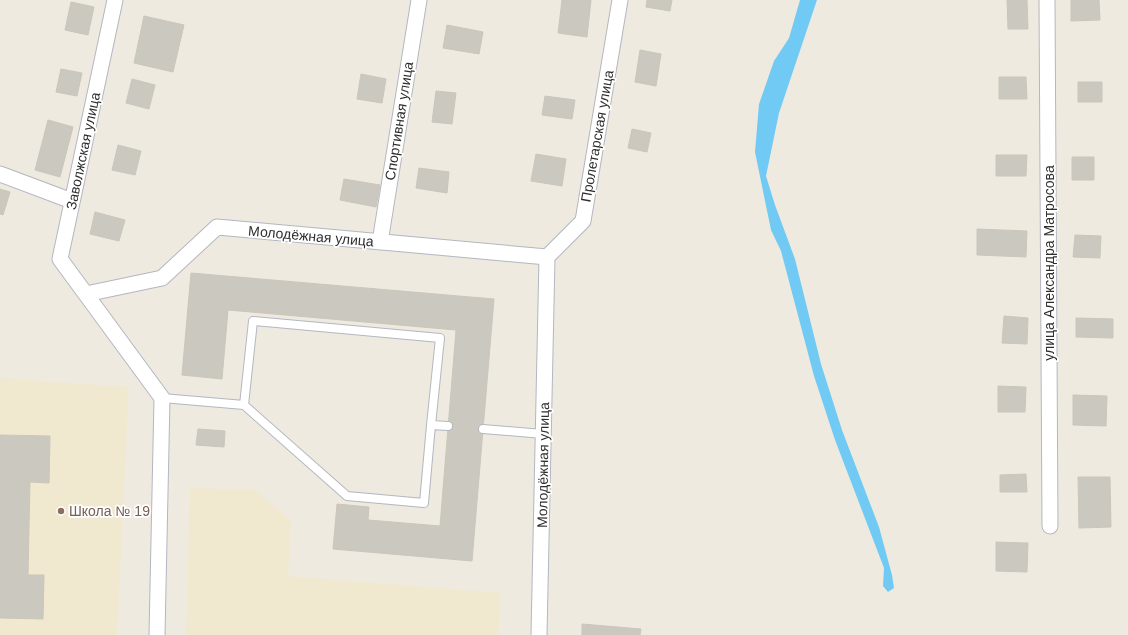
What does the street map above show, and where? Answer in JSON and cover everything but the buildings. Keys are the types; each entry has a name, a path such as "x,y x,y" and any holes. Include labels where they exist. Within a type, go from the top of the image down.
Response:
{"street":[{"name":"Заволжская улица","path":"86,294 60,259 115,0"},
{"name":"Спортивная улица","path":"380,242 419,0"},
{"name":"Пролетарская улица","path":"547,258 583,221 620,0"},
{"name":"улица Александра Матросова","path":"1048,0 1050,526"},
{"path":"0,174 72,201"},
{"name":"Молодёжная улица","path":"86,294 162,278 217,227 547,258 539,635"},
{"path":"86,294 162,398 157,635"}],"lane":[{"path":"162,398 244,405 346,496 424,502 440,338 253,321 244,405"},
{"path":"431,425 448,426"},
{"path":"483,429 543,434"}],"shaded area":[{"name":"Школа № 19","path":"0,378 129,387 117,635 0,635"},
{"path":"190,488 256,490 291,521 288,576 501,593 498,635 186,635"}],"water":[{"path":"800,0 817,0 779,113 766,176 795,259 821,364 842,430 879,527 894,588 888,592 883,586 884,568 835,440 814,376 781,251 771,230 755,152 759,104 774,61 789,38"}],"place":[{"name":"Школа № 19","path":"61,511"}]}
